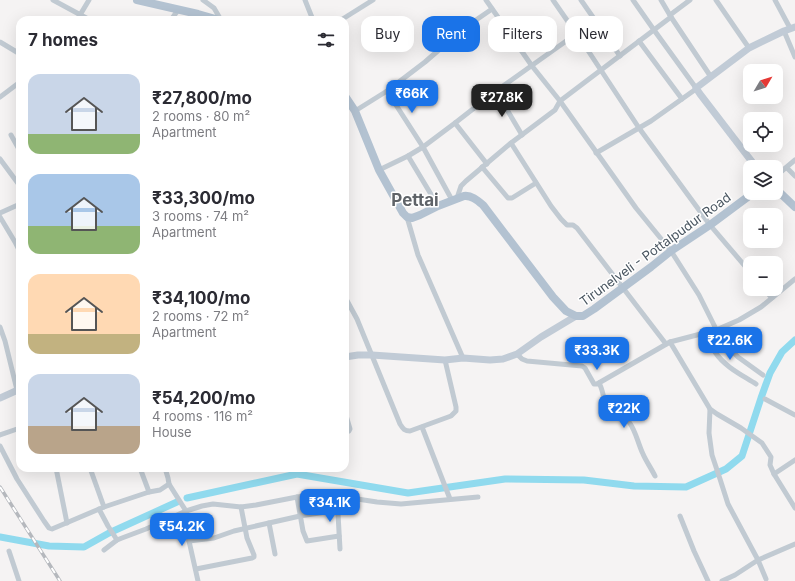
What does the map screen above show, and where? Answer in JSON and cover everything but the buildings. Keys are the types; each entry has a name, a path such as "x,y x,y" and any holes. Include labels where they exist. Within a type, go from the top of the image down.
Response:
{"main road":[{"path":"137,0 203,16"},
{"path":"349,102 355,111 379,170 403,213 407,217"},
{"name":"Tirunelveli - Pottalpudur Road","path":"407,217 412,218 420,215 454,199 468,196 476,199 483,205 553,297 566,311 576,316 583,316 744,200"},
{"path":"783,196 795,207"}],"street":[{"path":"53,0 76,16"},
{"path":"80,16 89,0"},
{"path":"203,0 214,8 215,16"},
{"path":"304,0 311,16"},
{"path":"347,16 373,0"},
{"path":"553,0 565,18"},
{"path":"581,0 620,56"},
{"path":"633,0 696,88 751,160"},
{"path":"661,0 670,16 711,76"},
{"path":"454,199 463,183 484,165 555,110 560,101 654,30 690,0"},
{"path":"716,0 749,48"},
{"path":"774,0 790,29 795,57"},
{"path":"489,1 492,9 532,66 560,101 636,208 671,251 699,295 722,341 732,352 762,375"},
{"path":"355,111 387,91 425,62 464,29 492,9"},
{"path":"174,16 178,10"},
{"path":"596,153 651,121 749,48 790,29"},
{"path":"639,41 682,99"},
{"path":"0,42 16,52"},
{"path":"379,170 408,156 422,147 496,91 565,42"},
{"path":"588,52 639,128 710,225 743,264"},
{"path":"0,97 16,85"},
{"path":"387,91 454,199"},
{"path":"496,91 522,135"},
{"path":"455,123 508,198 512,198 536,183"},
{"path":"11,135 16,143"},
{"path":"511,143 561,219 567,225 573,225 577,228 668,343 710,409 754,436 762,443 771,457 770,465 774,474 795,508"},
{"path":"408,156 438,206"},
{"path":"0,159 16,181"},
{"path":"783,171 795,160"},
{"path":"787,168 795,176"},
{"path":"0,213 16,206"},
{"path":"0,217 16,244"},
{"path":"407,217 418,255 463,358"},
{"path":"517,354 522,359 527,361 582,366 585,368 594,384 597,384 668,343 716,330 739,320 761,307 795,280"},
{"path":"349,304 357,319 397,418 402,428 406,431 448,418 456,411 445,360"},
{"path":"349,356 372,355 445,360 463,358 503,360 517,354 541,337 576,316"},
{"path":"0,327 16,382"},
{"path":"704,333 714,352 722,361 730,368 756,384"},
{"path":"599,383 608,409 629,421 643,455 655,476"},
{"path":"0,398 16,391"},
{"path":"765,399 795,415"},
{"path":"710,409 710,442 715,466 728,504 758,560 766,579"},
{"path":"422,427 450,499"},
{"path":"0,436 16,430"},
{"path":"0,446 17,478 49,528 66,523 102,508 149,492 160,490 169,484"},
{"path":"774,474 795,460"},
{"path":"57,472 66,523"},
{"path":"91,472 108,526 116,538"},
{"path":"142,472 149,492"},
{"path":"166,472 169,484 186,511 189,541 198,581"},
{"path":"104,550 116,538 146,529 186,511 213,504 241,506 256,505 316,495 337,496 394,504 415,504 478,497"},
{"path":"337,496 338,536 340,549"},
{"path":"297,497 303,534 307,540 338,536"},
{"path":"196,569 254,557 245,528 241,506"},
{"path":"189,541 214,538 245,528 300,516 338,510"},
{"path":"680,516 708,581"},
{"path":"269,523 275,554"},
{"path":"722,581 758,560 795,544"},
{"path":"9,551 19,581"}],"waterway":[{"path":"187,498 297,474 408,493 505,479 584,480 634,486 686,487 726,469 742,456 770,373 782,352 795,340"},
{"path":"0,537 49,546 84,547 109,533 177,502"}],"railway":[{"path":"0,487 60,581"}],"district":[{"name":"Pettai","path":"415,200"}]}
